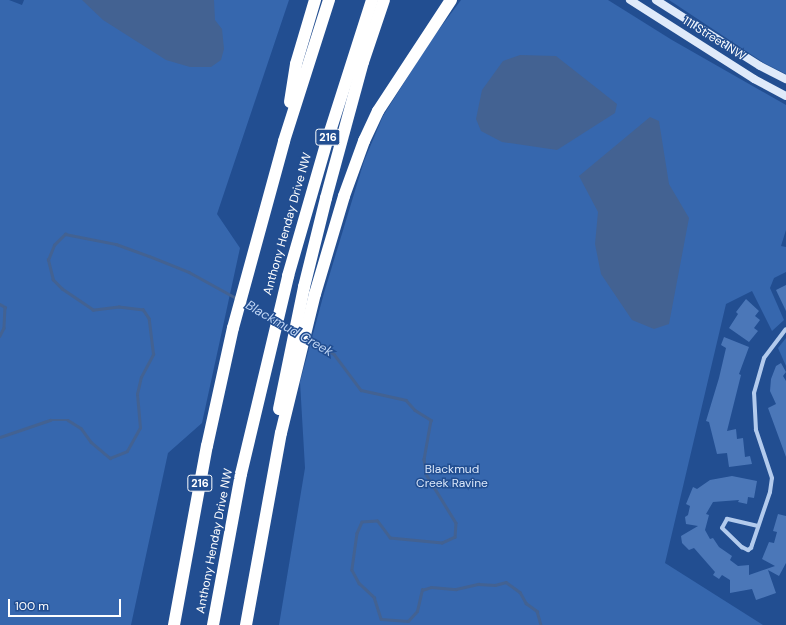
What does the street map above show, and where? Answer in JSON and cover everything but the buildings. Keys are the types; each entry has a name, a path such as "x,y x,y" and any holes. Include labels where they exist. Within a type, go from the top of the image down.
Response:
{"highway":[{"path":"284,141 296,64 315,0"},
{"name":"Anthony Henday Drive NW","path":"174,625 207,446 230,342 284,141 330,0"},
{"name":"Anthony Henday Drive NW","path":"213,625 234,511 267,359 288,276 326,141 372,0"},
{"path":"246,625 257,556 290,377 304,287 360,69 384,0"},
{"path":"290,377 344,196 364,141 393,85 451,0"}],"main road":[{"name":"111 Street NW","path":"630,0 754,78 786,96"},
{"name":"111 Street NW","path":"656,0 760,66 786,80"}],"street":[{"path":"758,526 727,519 722,528 748,550 751,548 758,526 772,478 756,430 754,393 764,358 786,329"}],"green space":[{"path":"0,0 9,0 22,5 24,0 289,0 217,214 240,248 202,423 168,453 131,625 0,625"},
{"name":"Blackmud Creek Ravine","path":"461,0 608,0 672,40 786,105 786,230 781,246 786,247 786,272 774,278 770,288 784,320 772,331 752,291 726,304 665,563 763,625 279,625 305,468 300,382 324,293 364,161 383,116 431,40"},
{"path":"669,0 786,0 786,74 764,63"},
{"path":"786,338 786,366 778,348"}],"shaded area":[{"path":"82,0 214,0 215,20 222,29 224,49 221,60 211,67 190,67 166,60 103,20"},
{"path":"520,55 556,56 617,104 615,113 557,150 502,142 481,131 476,119 482,90 503,61"},
{"path":"650,117 659,121 669,184 689,218 669,324 654,329 632,320 601,274 595,244 598,212 579,176"}],"waterway":[{"name":"Blackmud Creek","path":"0,437 50,420 68,420 81,428 91,442 110,458 127,451 140,428 137,394 141,377 153,354 149,319 143,310 119,307 93,310 62,289 53,280 48,260 54,245 65,234 116,244 149,256 189,272 238,299"},
{"name":"Blackmud Creek","path":"244,302 274,320"},
{"name":"Blackmud Creek","path":"0,304 5,307 4,328 0,336"},
{"name":"Blackmud Creek","path":"280,323 291,330"},
{"name":"Blackmud Creek","path":"308,339 334,354 361,390 406,400 415,410 431,420 424,459 426,474 456,523 455,537 442,543 390,538 377,521 362,522 357,533 352,570 359,583 374,597 381,619 408,621 417,611 422,590 431,587 456,589 478,584 495,585 506,582 520,592 526,603 537,611 541,625"}]}
